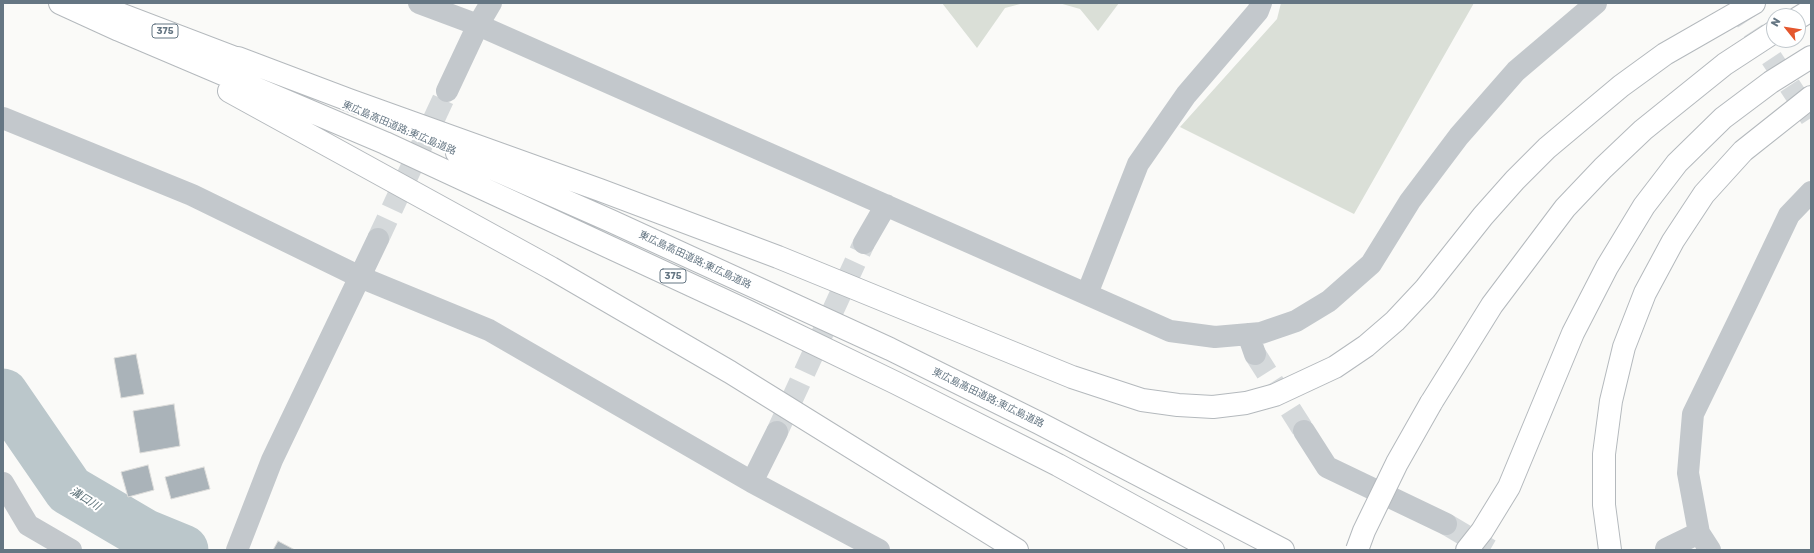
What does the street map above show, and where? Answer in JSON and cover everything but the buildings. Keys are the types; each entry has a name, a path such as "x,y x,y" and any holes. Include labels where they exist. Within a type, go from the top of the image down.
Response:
{"highway":[{"name":"東広島高田道路;東広島道路","path":"60,3 119,30 384,144 747,311 896,383 1058,465 1213,550"},
{"name":"東広島高田道路;東広島道路","path":"91,3 238,58 504,173 890,349 1039,423 1283,550"},
{"path":"238,58 357,103 600,190 778,257 1072,378 1142,400 1178,405 1213,407 1246,403 1274,395 1335,367 1366,346 1395,321 1425,289 1488,210 1552,143 1621,86 1665,54 1754,3"},
{"path":"119,30 551,268 730,372 1017,550"},
{"path":"1356,550 1397,463 1431,403 1492,305 1564,208 1643,130 1725,64 1766,37"},
{"path":"1467,550 1482,531 1508,487 1573,333 1607,267 1644,206 1677,163 1723,118 1771,82 1811,57"},
{"path":"1610,550 1604,505 1604,454 1611,401 1624,347 1645,293 1673,240 1704,194 1743,152 1811,97"}],"street":[{"path":"419,3 478,25 1170,330 1215,337 1261,333 1296,321 1330,301 1371,264 1410,200 1459,136 1516,71 1596,3"},
{"path":"447,91 478,25 491,3"},
{"path":"1086,294 1138,164 1186,95 1258,11 1261,3"},
{"path":"3,118 192,195 360,277 489,330 752,482 879,550"},
{"path":"1666,550 1705,541 1688,472 1692,414 1748,302 1788,215 1811,192"},
{"path":"864,243 886,205"},
{"path":"237,550 272,460 378,239"},
{"path":"1248,334 1255,354"},
{"path":"1304,430 1327,467 1446,524"},
{"path":"752,482 777,432"},
{"path":"3,483 28,525 71,550"}],"shaded area":[{"path":"942,3 1024,3 1005,8 977,48"},
{"path":"1059,3 1119,3 1098,31 1080,9"},
{"path":"1281,3 1474,3 1354,214 1180,127 1277,19"}],"waterway":[{"name":"溝口川","path":"3,394 69,490 144,534 183,550"}],"tunnel":[{"path":"1735,3 1811,118"},
{"path":"378,239 447,91"},
{"path":"777,432 864,243"},
{"path":"1255,354 1304,431"},
{"path":"1446,524 1490,550"}]}
